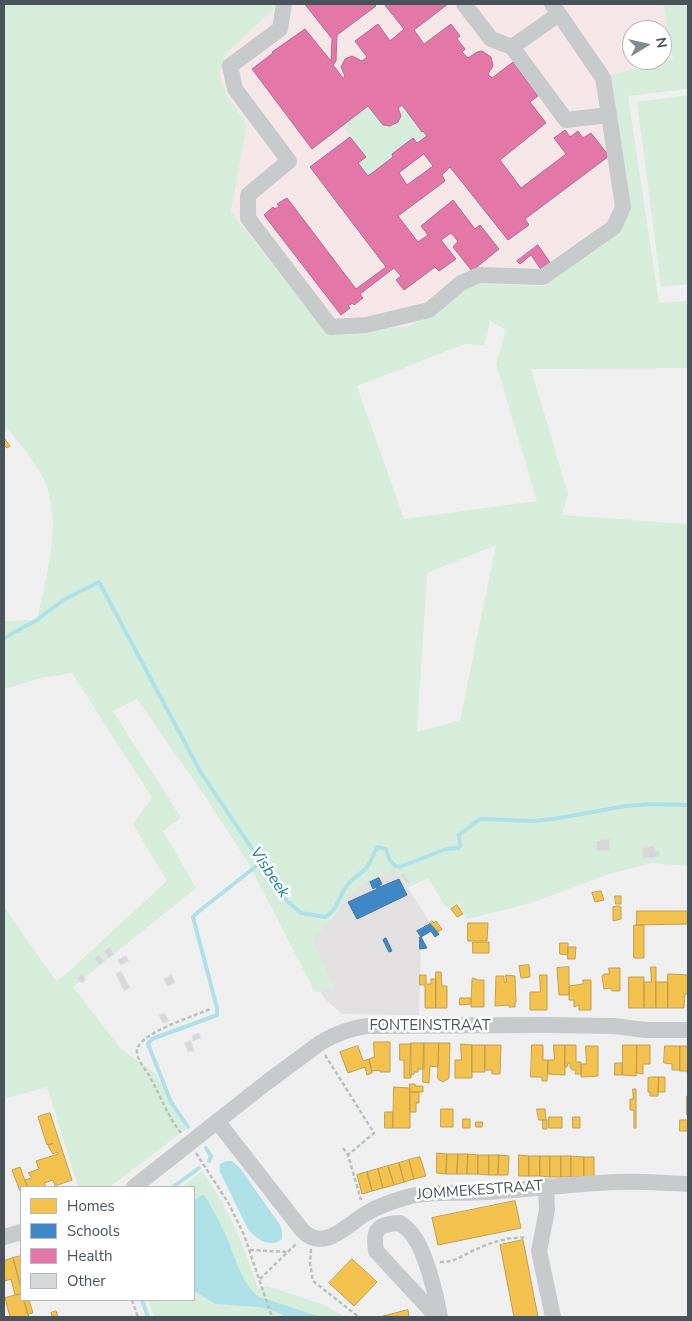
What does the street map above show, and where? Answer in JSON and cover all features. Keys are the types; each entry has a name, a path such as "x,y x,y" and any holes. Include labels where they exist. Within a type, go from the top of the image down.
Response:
{"street":[{"path":"284,4 280,29 230,66 235,89 289,161 248,195 248,218 331,327 366,325 429,310 461,283 479,275 543,277 614,227 623,207 603,78 558,12"},
{"path":"464,4 491,39 512,48 566,120 609,115"},
{"path":"512,48 558,12"},
{"path":"558,12 583,35 595,52"},
{"name":"FONTEINSTRAAT","path":"135,1186 320,1042 358,1027 545,1025 688,1030"},
{"path":"217,1121 307,1233"},
{"name":"JOMMEKESTRAAT","path":"307,1233 317,1238 333,1236 366,1213 388,1203 421,1194 484,1192 618,1182 688,1184"},
{"path":"546,1186 547,1210 539,1251 553,1317"},
{"path":"437,1317 376,1251 375,1234 378,1228 386,1224 400,1223 412,1233 424,1259 440,1317"},
{"path":"4,1237 20,1232"}],"path":[{"path":"184,1136 167,1111 136,1051 139,1043 159,1030 210,1009"},
{"path":"322,1050 374,1133 348,1155"},
{"path":"343,1148 348,1155 366,1213"},
{"path":"199,1157 229,1204 250,1250 272,1317"},
{"path":"260,1279 307,1233"},
{"path":"307,1233 313,1281 359,1317"},
{"path":"424,1259 448,1263 484,1246 504,1241 524,1238 535,1239 541,1242"},
{"path":"250,1250 288,1252"},
{"path":"132,1301 138,1317"}],"shaded area":[{"path":"279,4 663,4 666,20 622,20 622,70 630,70 610,75 628,96 651,257 639,259 507,330 490,320 208,345 247,125 227,96 219,74 226,54"},
{"path":"392,869 397,870 430,923 417,929 421,937 419,1015 342,1014 324,998 285,911 325,922 330,920 338,911 348,889"}],"green space":[{"path":"4,4 279,4 226,54 219,74 227,96 247,125 231,212 328,334 411,326 474,284 545,286 622,229 610,75 630,70 672,70 672,20 666,20 663,4 688,4 688,89 628,96 659,303 688,301 688,368 531,369 568,494 562,515 688,524 688,866 652,863 606,875 531,903 466,919 459,903 446,908 428,878 407,888 395,869 362,884 346,899 313,941 335,989 315,992 249,864 204,795 137,699 113,711 181,818 163,831 196,888 73,987 121,1049 156,1074 186,1129 111,1186 78,1186 47,1087 4,1099 4,907 56,981 65,975 167,881 133,824 152,798 72,673 41,678 4,689 4,621 37,620 51,550 53,531 50,496 40,473 4,424","holes":["490,321 506,330 496,364 537,501 404,519 357,386 465,344 484,345","496,545 460,720 417,732 427,573"]},
{"path":"688,95 688,284 661,287 637,102"},
{"path":"402,105 427,136 417,143 413,138 392,154 393,157 368,176 358,163 365,157 342,126 368,106 383,125 393,126 400,118 398,108"},
{"path":"202,1171 212,1185 235,1228 258,1289 267,1286 324,1305 346,1317 154,1317 148,1301 195,1301 195,1186 183,1186"}],"water":[{"path":"232,1161 240,1168 280,1225 282,1239 273,1243 264,1242 248,1229 219,1170 220,1164"},
{"path":"202,1195 205,1196 225,1233 239,1268 252,1291 259,1297 321,1317 285,1317 275,1311 258,1307 215,1304 195,1292 195,1200"}],"building: Homes":[{"path":"4,438 10,446 7,448 4,445"},
{"path":"601,891 604,900 595,902 592,893"},
{"path":"615,896 621,896 621,904 616,904"},
{"path":"457,905 463,914 457,917 451,909"},
{"path":"613,907 621,907 621,919 613,921"},
{"path":"637,911 688,911 688,924 637,925"},
{"path":"432,921 434,923 436,921 442,929 438,932 430,923"},
{"path":"468,923 488,923 487,941 468,941"},
{"path":"634,925 644,925 644,958 634,958"},
{"path":"473,942 489,942 489,953 473,953"},
{"path":"560,943 568,943 568,955 560,954"},
{"path":"568,947 576,947 575,959 568,959"},
{"path":"529,965 530,977 521,978 519,966"},
{"path":"569,967 569,995 559,995 557,968"},
{"path":"651,967 656,967 656,1008 644,1008 644,982 651,982"},
{"path":"609,968 620,968 620,991 612,991 610,988 604,989 602,976 609,974"},
{"path":"436,972 441,972 442,986 447,986 447,1008 436,1008"},
{"path":"668,974 688,975 688,994 685,994 684,1008 668,1008"},
{"path":"420,975 426,975 426,984 431,984 431,979 436,979 436,1008 425,1008 425,985 420,985"},
{"path":"506,975 515,976 515,1007 509,1007 509,1005 495,1006 496,976 504,976 504,982 506,982"},
{"path":"540,975 547,975 547,1010 530,1010 530,992 540,992"},
{"path":"629,977 644,977 644,1008 629,1008"},
{"path":"473,978 484,980 484,1007 471,1007"},
{"path":"583,980 591,980 591,1010 579,1010 579,1005 574,1007 574,1000 569,1000 569,986 583,984"},
{"path":"656,982 668,982 668,1008 656,1008"},
{"path":"460,998 471,998 471,1004 460,1005"},
{"path":"374,1042 390,1042 390,1072 372,1071 369,1059 374,1057"},
{"path":"411,1043 424,1043 424,1069 418,1069 418,1072 410,1075"},
{"path":"424,1043 439,1043 438,1067 430,1066 429,1083 423,1082"},
{"path":"439,1043 450,1043 449,1078 443,1082 438,1079"},
{"path":"400,1044 411,1044 411,1078 404,1078 404,1060 400,1060"},
{"path":"461,1044 472,1045 472,1078 455,1078 455,1060 461,1060"},
{"path":"472,1045 485,1045 485,1072 472,1072"},
{"path":"485,1045 501,1045 500,1074 492,1074 492,1070 485,1070"},
{"path":"532,1045 543,1045 543,1060 548,1060 547,1081 542,1081 542,1077 531,1077"},
{"path":"554,1045 565,1045 565,1075 548,1074 548,1060 554,1060"},
{"path":"565,1045 576,1045 576,1062 581,1062 581,1074 575,1074 576,1070 572,1070 570,1063 565,1067"},
{"path":"623,1045 637,1045 636,1076 623,1075"},
{"path":"637,1045 650,1045 650,1064 643,1064 643,1074 637,1073"},
{"path":"358,1046 363,1061 369,1059 372,1073 367,1075 365,1067 348,1073 340,1052"},
{"path":"586,1046 598,1046 598,1076 581,1077 581,1064 586,1064"},
{"path":"665,1046 680,1046 680,1070 672,1070 672,1064 664,1063"},
{"path":"680,1046 688,1046 688,1078 687,1071 680,1071"},
{"path":"615,1063 622,1063 622,1075 615,1075"},
{"path":"659,1077 658,1096 650,1096 650,1092 648,1092 648,1078"},
{"path":"659,1077 665,1077 665,1092 658,1092"},
{"path":"410,1084 423,1086 423,1092 410,1092"},
{"path":"394,1087 410,1088 410,1128 393,1128"},
{"path":"633,1089 636,1089 636,1128 634,1128 634,1110 630,1110 630,1099 633,1099"},
{"path":"410,1092 419,1092 419,1103 416,1103 416,1112 410,1112"},
{"path":"688,1096 688,1115 687,1115"},
{"path":"441,1109 453,1109 453,1127 441,1127"},
{"path":"537,1109 545,1109 546,1120 539,1120"},
{"path":"385,1112 393,1112 393,1128 385,1128"},
{"path":"50,1113 72,1180 55,1186 53,1180 44,1183 46,1186 27,1186 25,1180 32,1178 28,1173 39,1169 36,1161 58,1154 57,1152 53,1154 48,1146 53,1143 47,1145 38,1117"},
{"path":"549,1117 562,1117 562,1128 549,1128"},
{"path":"573,1117 580,1117 580,1128 573,1128"},
{"path":"463,1119 470,1119 470,1128 463,1128"},
{"path":"543,1120 547,1120 547,1129 543,1129"},
{"path":"680,1120 688,1120 688,1131 680,1131"},
{"path":"476,1122 483,1122 482,1127 476,1127"},
{"path":"437,1153 447,1154 446,1174 437,1173"},
{"path":"447,1154 458,1154 457,1174 446,1174"},
{"path":"458,1154 468,1154 467,1174 457,1174"},
{"path":"468,1154 478,1155 478,1174 467,1174"},
{"path":"478,1155 489,1155 489,1175 478,1174"},
{"path":"489,1155 499,1155 498,1175 489,1175"},
{"path":"499,1155 509,1156 508,1175 498,1175"},
{"path":"519,1155 529,1156 529,1176 519,1176"},
{"path":"529,1156 540,1156 540,1176 529,1176"},
{"path":"540,1156 550,1156 550,1177 540,1176"},
{"path":"550,1156 561,1156 561,1177 550,1177"},
{"path":"561,1156 571,1156 571,1177 561,1177"},
{"path":"571,1156 584,1157 584,1177 571,1177"},
{"path":"420,1157 426,1176 414,1179 409,1160"},
{"path":"584,1157 594,1157 594,1177 584,1177"},
{"path":"409,1160 414,1179 404,1182 399,1163"},
{"path":"399,1163 404,1182 394,1185 388,1166"},
{"path":"388,1166 394,1185 383,1188 378,1169"},
{"path":"20,1167 27,1186 20,1186 20,1191 12,1170"},
{"path":"378,1169 383,1188 372,1191 367,1172"},
{"path":"367,1172 372,1191 362,1194 357,1175"},
{"path":"515,1201 521,1228 438,1245 432,1218"},
{"path":"523,1240 538,1317 514,1317 500,1245"},
{"path":"20,1256 20,1284 13,1258"},
{"path":"13,1258 20,1284 20,1294 15,1295 11,1279 5,1281 4,1261"},
{"path":"352,1259 377,1282 354,1306 329,1283"},
{"path":"20,1294 20,1301 24,1301 29,1317 10,1317 5,1298"},
{"path":"24,1301 29,1301 33,1313 28,1314"},
{"path":"408,1310 409,1317 380,1317"},
{"path":"56,1311 58,1317 52,1317 51,1313"}],"building: Schools":[{"path":"379,878 382,884 379,885 380,887 399,879 407,895 357,919 348,902 377,889 376,887 373,889 370,882"},
{"path":"430,924 439,934 435,937 431,931 421,937 417,931"},
{"path":"421,937 427,948 420,949"},
{"path":"386,938 392,951 389,952 383,940"}],"building: Health":[{"path":"305,4 374,4 376,6 337,35 336,61 333,65 343,78 345,76 341,67 345,59 352,56 362,61 367,57 355,41 378,24 390,41 404,29 384,4 448,4 414,30 424,44 451,24 460,36 457,39 465,49 462,52 468,58 482,51 491,57 493,66 488,74 492,78 513,62 538,96 530,102 546,123 500,160 521,188 566,154 554,138 565,130 570,137 578,131 583,138 591,133 609,156 525,219 529,225 508,240 450,167 442,175 445,181 398,216 418,242 428,235 421,226 453,200 475,229 480,225 499,249 472,271 453,247 458,241 451,233 441,240 456,259 439,271 435,267 404,290 396,280 401,276 394,268 360,294 363,298 354,305 352,303 348,306 350,308 341,315 264,215 273,207 275,209 279,206 277,204 287,198 356,289 386,267 310,167 350,137 366,157 358,163 368,176 393,157 392,154 413,138 417,143 427,136 402,105 398,108 401,116 398,122 390,126 383,125 368,106 312,149 252,69 272,52 305,29 331,61 332,39","holes":["424,154 433,166 407,185 399,173"]},
{"path":"538,245 551,264 542,271 531,255 520,264 517,261"}],"building: Other":[{"path":"610,839 609,850 597,851 596,841"},
{"path":"655,846 655,851 660,852 660,855 655,858 642,858 643,848"},
{"path":"404,873 410,883 407,884 401,875"},
{"path":"110,947 114,954 109,958 104,951"},
{"path":"99,955 104,962 100,965 95,959"},
{"path":"126,956 129,961 120,965 118,960"},
{"path":"121,971 130,988 124,991 116,974"},
{"path":"82,974 86,980 82,983 77,978"},
{"path":"172,975 175,983 167,986 164,979"},
{"path":"164,1013 169,1021 163,1023 159,1015"},
{"path":"199,1033 201,1038 193,1041 192,1036"},
{"path":"191,1041 194,1051 188,1052 185,1043"}],"waterway":[{"name":"Visbeek","path":"4,638 37,620 65,599 99,582 200,771 287,901 301,913 325,917 330,914 349,883 367,867 378,847 386,849 389,859 395,866 400,867 446,849 458,848 460,846 459,835 480,819 533,821 626,806 652,804 688,805"},
{"path":"188,1127 171,1102 148,1044 152,1039 217,1015 217,1008 193,917 259,864"},
{"path":"206,1148 211,1156 209,1161"},
{"path":"174,1186 199,1168"},
{"path":"142,1301 148,1317"}]}
